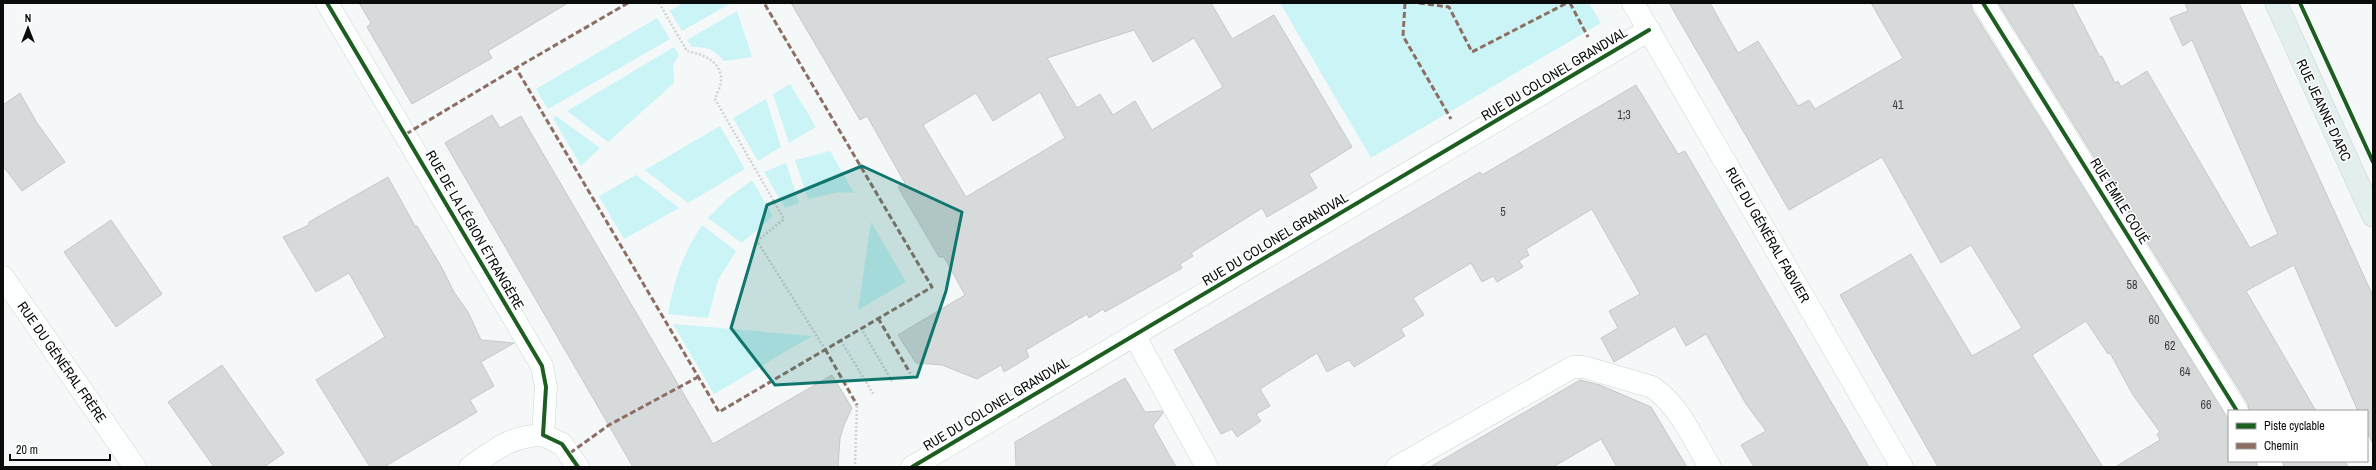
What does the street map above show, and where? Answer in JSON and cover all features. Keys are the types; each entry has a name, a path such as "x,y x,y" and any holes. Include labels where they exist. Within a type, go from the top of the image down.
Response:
{"main road":[{"name":"RUE JEANNE D'ARC","path":"2276,3 2373,216"}],"street":[{"name":"RUE DE LA LÉGION ÉTRANGÈRE","path":"327,3 542,366 546,387 543,435"},
{"name":"RUE DU GÉNÉRAL FABVIER","path":"1634,3 1902,467"},
{"name":"RUE ÉMILE COUÉ","path":"1983,3 2236,410"},
{"name":"RUE DU COLONEL GRANDVAL","path":"923,464 1134,335 1649,30"},
{"name":"RUE DU GÉNÉRAL FRÈRE","path":"3,277 135,467"},
{"path":"1134,335 1208,467"},
{"path":"1397,467 1564,371 1573,367 1584,367 1652,387 1662,394 1674,405 1710,467"},
{"path":"470,467 502,446 516,439 524,436 543,435 562,444 578,467"}],"path":[{"path":"659,3 686,51 701,54 717,65 722,79 715,99 784,219 757,241 825,349"},
{"path":"861,328 893,383"},
{"path":"841,340 874,395"},
{"path":"856,464 857,405"}],"highlighted area":[{"path":"862,166 962,212 946,291 917,377 775,385 731,328 767,205"}],"shaded area":[{"path":"683,3 731,3 682,31 670,11"},
{"path":"1280,3 1589,3 1601,23 1371,158"},
{"path":"737,11 752,57 724,61 713,51 692,47 687,40"},
{"path":"657,18 670,39 548,109 536,89"},
{"path":"674,47 679,55 673,65 674,83 608,142 567,111"},
{"path":"790,84 816,127 789,143 773,94"},
{"path":"766,99 781,147 758,161 733,118"},
{"path":"556,116 600,148 581,166 553,118"},
{"path":"720,126 745,169 688,203 645,170"},
{"path":"830,151 854,193 839,192 808,199 795,160"},
{"path":"786,163 799,203 785,208 764,172"},
{"path":"636,175 679,208 624,239 599,196"},
{"path":"752,180 773,216 742,243 708,218 728,198"},
{"path":"871,222 906,282 858,310"},
{"path":"702,225 736,251 718,280 708,318 668,314 673,290 684,257"},
{"path":"673,324 812,336 714,394"}],"building":[{"path":"359,3 568,3 488,51 492,58 412,104 367,27 371,23"},
{"path":"791,3 1211,3 1232,39 1274,15 1352,147 1309,174 1317,188 1267,217 1262,208 1191,253 1193,256 1180,264 1182,268 1105,312 1103,309 1089,318 1087,314 1026,350 1029,357 1004,372 1001,365 977,379 942,365 916,363 898,335 965,295 944,257 939,257 898,187 905,183 867,116 860,120","holes":["1134,30 1153,62 1194,38 1223,87 1152,130 1135,101 1113,115 1100,94 1077,108 1047,58","1040,92 1065,138 966,197 923,125 976,93 993,121"]},
{"path":"1669,3 1710,3 1738,53 1758,41 1798,106 1809,100 1815,109 1903,58 1871,3 1971,3 1972,10 2228,418 2228,462 2256,462 2257,467 2115,467 2160,440 2157,434 2160,432 2133,395 2110,353 2108,354 2086,321 2032,355 2103,467 1938,467 1840,295 1911,254 1972,356 2022,328 1971,245 1941,263 1882,157 1789,210"},
{"path":"1998,3 2072,3 2100,57 2102,56 2115,83 2118,81 2121,87 2147,71 2250,248 2278,234 2192,40 2183,46 2170,18 2188,11 2185,3 2239,3 2373,296 2373,444 2368,433 2368,410 2358,410 2294,265 2246,291 2315,410 2249,410 2248,404"},
{"path":"1636,85 1678,154 1685,151 1869,467 1754,467 1741,445 1766,431 1746,404 1706,334 1686,346 1675,326 1614,362 1601,338 1618,328 1609,311 1640,294 1592,209 1526,249 1529,255 1519,261 1523,267 1497,282 1493,276 1482,282 1471,263 1413,298 1424,315 1401,329 1405,336 1354,367 1349,360 1327,372 1317,353 1260,389 1270,406 1256,414 1261,421 1237,437 1232,429 1221,434 1174,350 1480,172 1482,175"},
{"path":"20,93 37,123 65,162 22,191 3,166 3,105"},
{"path":"492,115 500,128 521,116 713,444 832,375 852,408 840,438 838,467 633,467 445,143"},
{"path":"388,177 415,226 417,226 442,268 454,292 468,312 481,340 514,343 481,362 494,386 470,400 477,412 384,467 370,467 316,380 385,337 349,273 316,292 283,237 309,225 309,222"},
{"path":"111,220 162,294 116,327 64,252"},
{"path":"222,365 284,453 264,467 214,467 168,402"},
{"path":"1125,378 1145,412 1162,411 1163,413 1153,426 1176,467 1016,467 1015,442"},
{"path":"1580,380 1600,385 1651,407 1687,467 1617,467 1601,439 1553,467 1430,467"},
{"path":"2283,462 2346,462 2348,467 2284,467"}],"marked path":[{"path":"628,3 516,68 719,412 932,287 764,3"},
{"path":"1405,3 1403,36 1451,119"},
{"path":"1419,3 1449,7 1472,52 1567,3"},
{"path":"1570,3 1588,37"},
{"path":"406,134 516,68"},
{"path":"878,318 910,373"},
{"path":"825,349 857,405"},
{"path":"570,453 609,425 698,377"}],"cycle path":[{"path":"327,3 542,366 546,387 543,435 562,444 578,467"},
{"path":"1983,3 2236,410"},
{"path":"2300,3 2373,162"},
{"path":"912,467 1649,30"}]}
